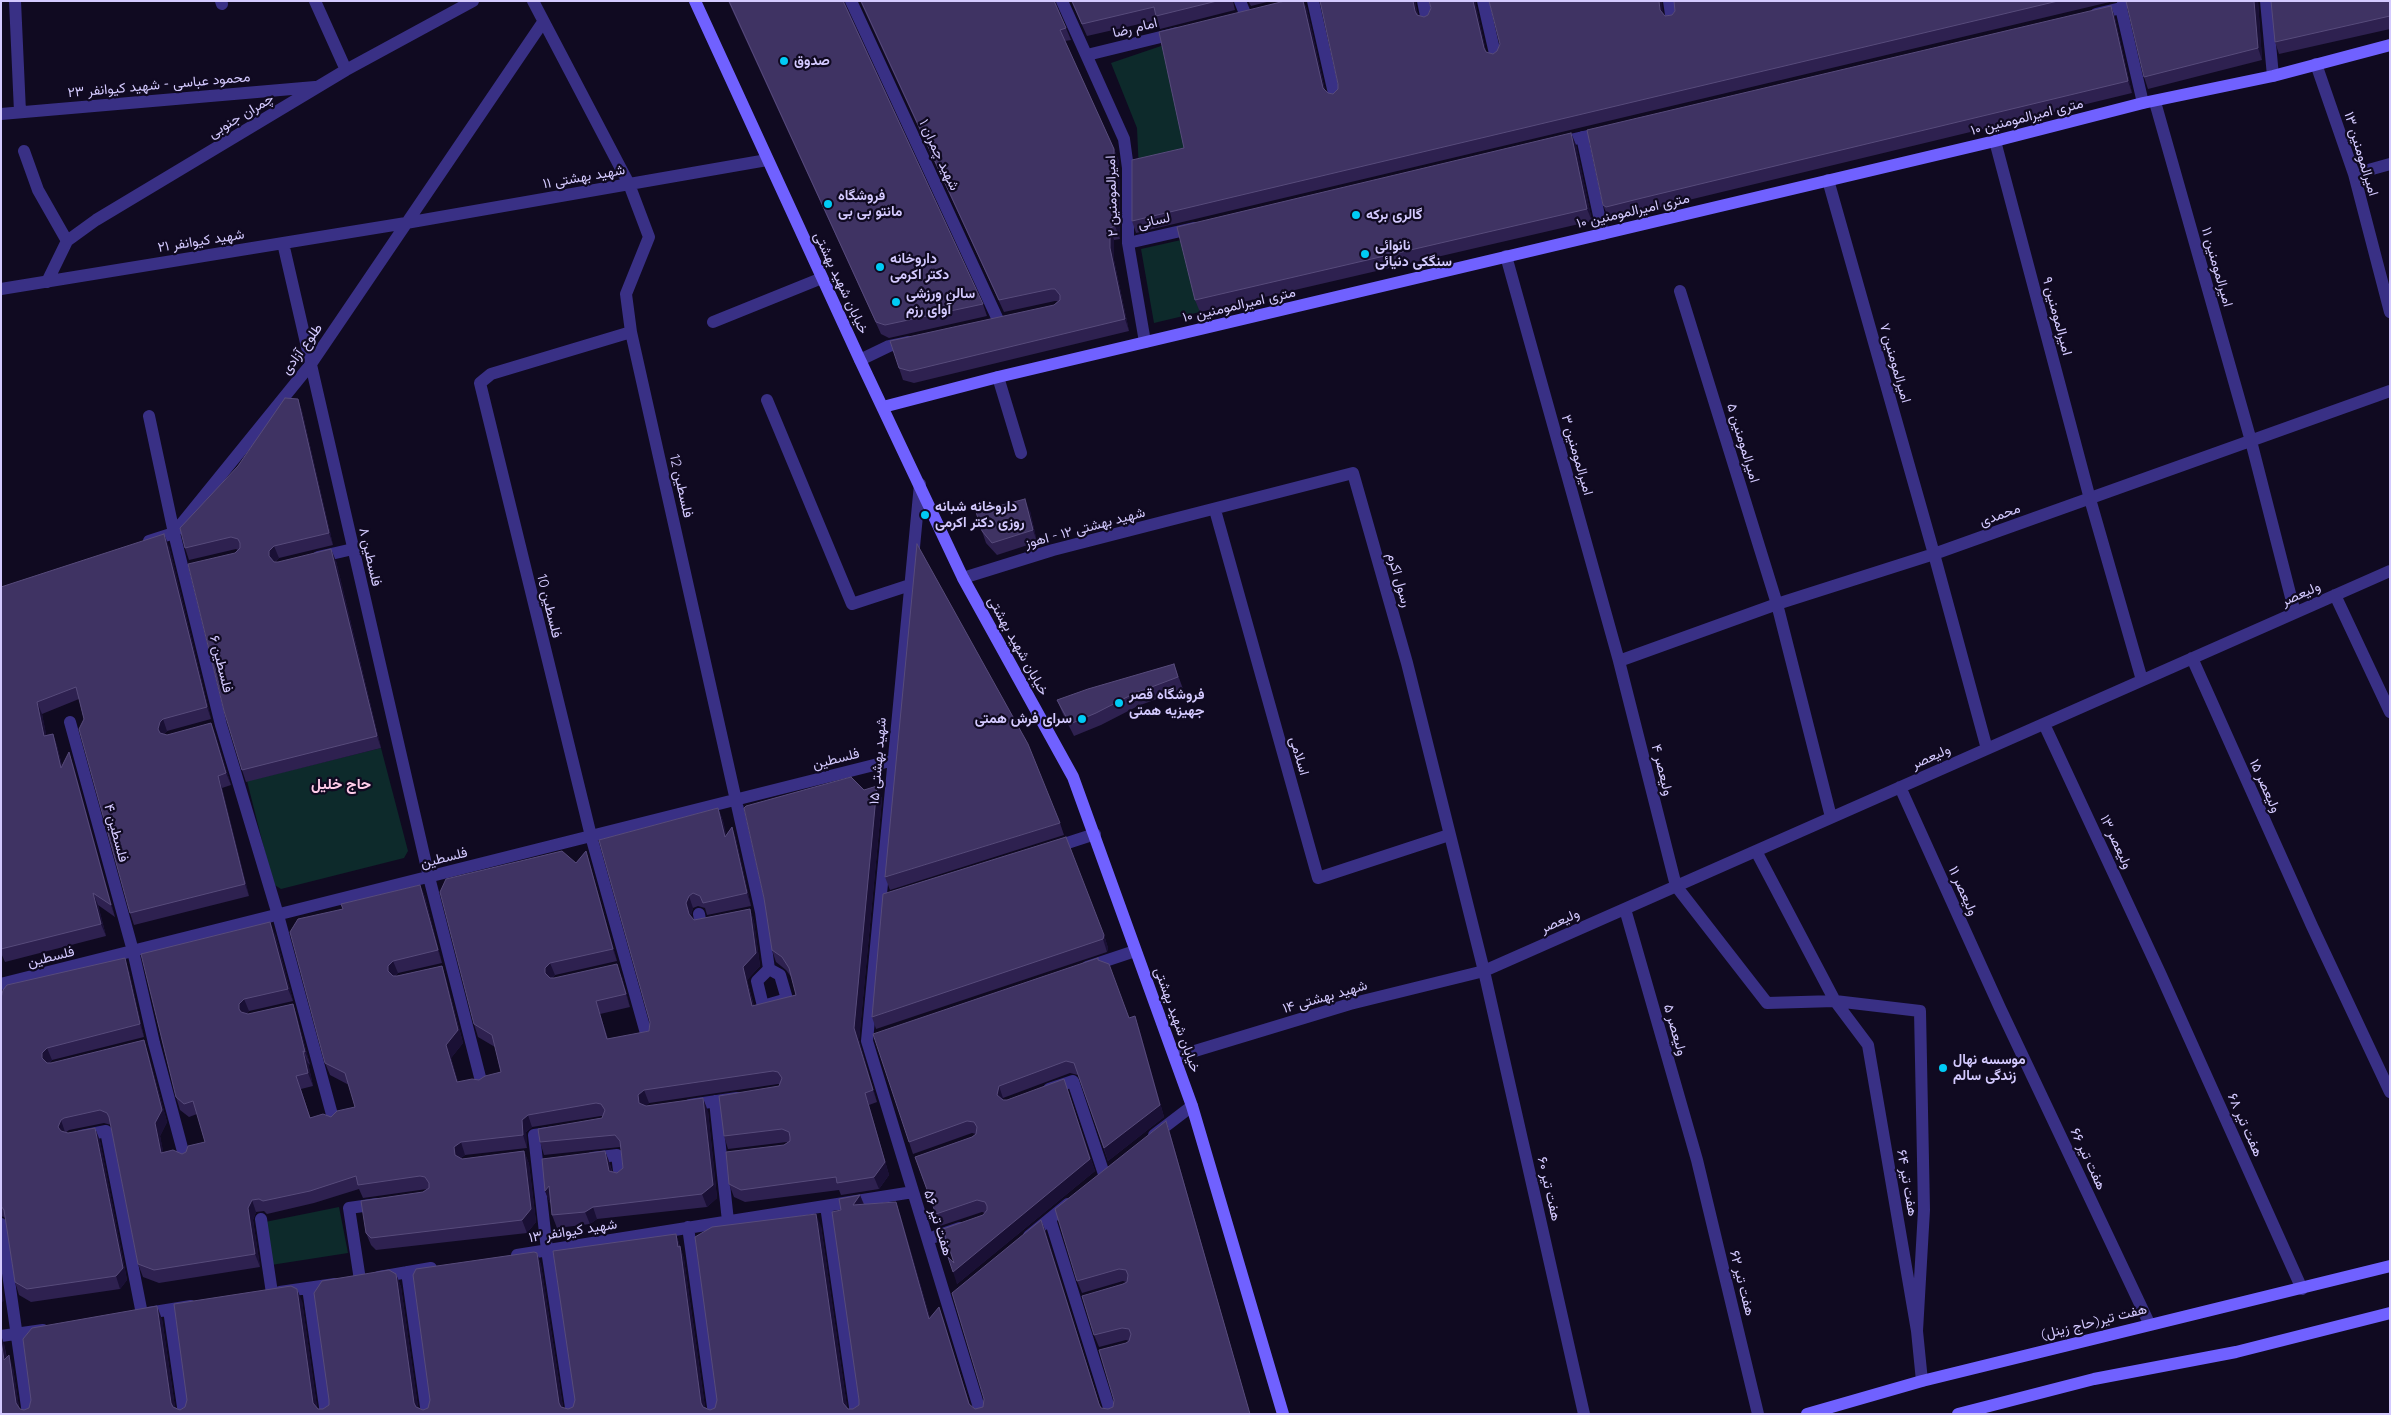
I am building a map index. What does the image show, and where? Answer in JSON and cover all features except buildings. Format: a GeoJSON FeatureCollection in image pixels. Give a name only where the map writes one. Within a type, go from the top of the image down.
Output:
{"type":"FeatureCollection","features":[{"type":"Feature","properties":{"kind":"street"},"geometry":{"type":"LineString","coordinates":[[16,1],[20,112]]}},
{"type":"Feature","properties":{"kind":"street"},"geometry":{"type":"LineString","coordinates":[[315,1],[346,70]]}},
{"type":"Feature","properties":{"kind":"street","name":"چمران جنوبی"},"geometry":{"type":"LineString","coordinates":[[47,282],[67,241],[96,220],[346,70],[473,1]]}},
{"type":"Feature","properties":{"kind":"street","name":"فلسطین 12"},"geometry":{"type":"LineString","coordinates":[[533,1],[629,184],[649,237],[626,294],[631,332],[737,799],[756,913],[769,970]]}},
{"type":"Feature","properties":{"kind":"street","name":"خیابان شهید بهشتی"},"geometry":{"type":"LineString","coordinates":[[695,1],[860,360],[963,578],[1073,777],[1176,1057],[1283,1414]]}},
{"type":"Feature","properties":{"kind":"street","name":"شهید چمران ۱"},"geometry":{"type":"LineString","coordinates":[[851,1],[999,322]]}},
{"type":"Feature","properties":{"kind":"street","name":"امیرالمومنین ۲"},"geometry":{"type":"LineString","coordinates":[[1062,1],[1124,140],[1128,168],[1128,243],[1145,342]]}},
{"type":"Feature","properties":{"kind":"street"},"geometry":{"type":"LineString","coordinates":[[1240,1],[1246,16]]}},
{"type":"Feature","properties":{"kind":"street"},"geometry":{"type":"LineString","coordinates":[[1313,1],[1335,98]]}},
{"type":"Feature","properties":{"kind":"street"},"geometry":{"type":"LineString","coordinates":[[1422,1],[1427,21]]}},
{"type":"Feature","properties":{"kind":"street"},"geometry":{"type":"LineString","coordinates":[[1483,1],[1496,58]]}},
{"type":"Feature","properties":{"kind":"street"},"geometry":{"type":"LineString","coordinates":[[1669,1],[1672,21]]}},
{"type":"Feature","properties":{"kind":"street"},"geometry":{"type":"LineString","coordinates":[[2266,1],[2273,76]]}},
{"type":"Feature","properties":{"kind":"street"},"geometry":{"type":"LineString","coordinates":[[2082,17],[2122,5]]}},
{"type":"Feature","properties":{"kind":"street","name":"امیرالمومنین ۱۱"},"geometry":{"type":"LineString","coordinates":[[2122,5],[2149,103],[2251,441],[2295,613]]}},
{"type":"Feature","properties":{"kind":"street","name":"طلوع آزادی"},"geometry":{"type":"LineString","coordinates":[[174,533],[311,364],[543,22]]}},
{"type":"Feature","properties":{"kind":"street","name":"امام رضا"},"geometry":{"type":"LineString","coordinates":[[1087,55],[1190,29]]}},
{"type":"Feature","properties":{"kind":"street","name":"۱۰ متری امیرالمومنین"},"geometry":{"type":"LineString","coordinates":[[883,407],[998,377],[1506,256],[2149,103],[2273,76],[2390,45]]}},
{"type":"Feature","properties":{"kind":"street","name":"امیرالمومنین ۱۳"},"geometry":{"type":"LineString","coordinates":[[2316,64],[2354,174],[2390,312]]}},
{"type":"Feature","properties":{"kind":"street","name":"محمود عباسی - شهید کیوانفر ۲۳"},"geometry":{"type":"LineString","coordinates":[[1,114],[320,87]]}},
{"type":"Feature","properties":{"kind":"street"},"geometry":{"type":"LineString","coordinates":[[1543,146],[1619,128]]}},
{"type":"Feature","properties":{"kind":"street"},"geometry":{"type":"LineString","coordinates":[[1582,137],[1603,234]]}},
{"type":"Feature","properties":{"kind":"street","name":"امیرالمومنین ۹"},"geometry":{"type":"LineString","coordinates":[[1994,141],[2090,499],[2142,680]]}},
{"type":"Feature","properties":{"kind":"street"},"geometry":{"type":"LineString","coordinates":[[24,151],[38,190],[67,241]]}},
{"type":"Feature","properties":{"kind":"street","name":"شهید بهشتی ۱۱"},"geometry":{"type":"LineString","coordinates":[[406,223],[768,160]]}},
{"type":"Feature","properties":{"kind":"street"},"geometry":{"type":"LineString","coordinates":[[2354,174],[2390,164]]}},
{"type":"Feature","properties":{"kind":"street","name":"امیرالمومنین ۷"},"geometry":{"type":"LineString","coordinates":[[1828,180],[1987,749]]}},
{"type":"Feature","properties":{"kind":"street","name":"شهید کیوانفر ۲۱"},"geometry":{"type":"LineString","coordinates":[[1,289],[406,223]]}},
{"type":"Feature","properties":{"kind":"street","name":"لسانی"},"geometry":{"type":"LineString","coordinates":[[1128,243],[1205,225]]}},
{"type":"Feature","properties":{"kind":"street","name":"فلسطین ۸"},"geometry":{"type":"LineString","coordinates":[[283,243],[448,970],[482,1085]]}},
{"type":"Feature","properties":{"kind":"street","name":"امیرالمومنین ۳"},"geometry":{"type":"LineString","coordinates":[[1506,256],[1618,661]]}},
{"type":"Feature","properties":{"kind":"street"},"geometry":{"type":"LineString","coordinates":[[713,322],[822,278]]}},
{"type":"Feature","properties":{"kind":"street","name":"امیرالمومنین ۵"},"geometry":{"type":"LineString","coordinates":[[1680,291],[1777,604],[1832,817]]}},
{"type":"Feature","properties":{"kind":"street","name":"فلسطین 10"},"geometry":{"type":"LineString","coordinates":[[631,332],[491,374],[480,383],[623,968],[647,1037]]}},
{"type":"Feature","properties":{"kind":"street"},"geometry":{"type":"LineString","coordinates":[[860,360],[889,346],[916,340]]}},
{"type":"Feature","properties":{"kind":"street"},"geometry":{"type":"LineString","coordinates":[[998,377],[1020,453]]}},
{"type":"Feature","properties":{"kind":"street","name":"محمدی"},"geometry":{"type":"LineString","coordinates":[[1618,661],[1777,604],[1934,554],[2390,391]]}},
{"type":"Feature","properties":{"kind":"street"},"geometry":{"type":"LineString","coordinates":[[767,400],[852,604],[910,585]]}},
{"type":"Feature","properties":{"kind":"street","name":"فلسطین ۶"},"geometry":{"type":"LineString","coordinates":[[149,416],[174,533],[187,569],[216,726],[278,915],[334,1122]]}},
{"type":"Feature","properties":{"kind":"street","name":"رسول اکرم"},"geometry":{"type":"LineString","coordinates":[[1215,510],[1353,474],[1407,662],[1449,835]]}},
{"type":"Feature","properties":{"kind":"street","name":"شهید بهشتی ۱۵"},"geometry":{"type":"LineString","coordinates":[[871,1040],[885,900],[894,760],[920,484]]}},
{"type":"Feature","properties":{"kind":"street","name":"شهید بهشتی ۱۲ - اهوز"},"geometry":{"type":"LineString","coordinates":[[963,578],[1053,550],[1215,510]]}},
{"type":"Feature","properties":{"kind":"street","name":"اسلامی"},"geometry":{"type":"LineString","coordinates":[[1215,510],[1318,878],[1449,835]]}},
{"type":"Feature","properties":{"kind":"street"},"geometry":{"type":"LineString","coordinates":[[138,545],[174,533]]}},
{"type":"Feature","properties":{"kind":"street"},"geometry":{"type":"LineString","coordinates":[[308,559],[353,549]]}},
{"type":"Feature","properties":{"kind":"street","name":"ولیعصر"},"geometry":{"type":"LineString","coordinates":[[1484,971],[2390,571]]}},
{"type":"Feature","properties":{"kind":"street"},"geometry":{"type":"LineString","coordinates":[[2335,595],[2390,712]]}},
{"type":"Feature","properties":{"kind":"street","name":"ولیعصر ۱۵"},"geometry":{"type":"LineString","coordinates":[[2192,658],[2312,926],[2390,1092]]}},
{"type":"Feature","properties":{"kind":"street","name":"ولیعصر ۴"},"geometry":{"type":"LineString","coordinates":[[1618,661],[1676,886]]}},
{"type":"Feature","properties":{"kind":"street","name":"فلسطین ۴"},"geometry":{"type":"LineString","coordinates":[[70,722],[133,952],[150,1044],[185,1159]]}},
{"type":"Feature","properties":{"kind":"street","name":"ولیعصر ۱۳"},"geometry":{"type":"LineString","coordinates":[[2044,724],[2160,973]]}},
{"type":"Feature","properties":{"kind":"street","name":"فلسطین"},"geometry":{"type":"LineString","coordinates":[[1,984],[894,760]]}},
{"type":"Feature","properties":{"kind":"street","name":"ولیعصر ۱۱"},"geometry":{"type":"LineString","coordinates":[[1900,787],[2000,1008]]}},
{"type":"Feature","properties":{"kind":"street"},"geometry":{"type":"LineString","coordinates":[[1039,852],[1095,834]]}},
{"type":"Feature","properties":{"kind":"street","name":"هفت تیر ۶۰"},"geometry":{"type":"LineString","coordinates":[[1449,835],[1484,971],[1584,1414]]}},
{"type":"Feature","properties":{"kind":"street","name":"هفت تیر ۶۴"},"geometry":{"type":"LineString","coordinates":[[1756,851],[1835,1001],[1868,1045],[1917,1331],[1922,1380]]}},
{"type":"Feature","properties":{"kind":"street"},"geometry":{"type":"LineString","coordinates":[[1676,886],[1767,1003],[1835,1001],[1920,1011],[1924,1210],[1917,1331]]}},
{"type":"Feature","properties":{"kind":"street","name":"ولیعصر ۵"},"geometry":{"type":"LineString","coordinates":[[1625,909],[1697,1160]]}},
{"type":"Feature","properties":{"kind":"street"},"geometry":{"type":"LineString","coordinates":[[699,914],[701,925],[727,919]]}},
{"type":"Feature","properties":{"kind":"street"},"geometry":{"type":"LineString","coordinates":[[1071,973],[1136,951]]}},
{"type":"Feature","properties":{"kind":"street","name":"شهید بهشتی ۱۴"},"geometry":{"type":"LineString","coordinates":[[1176,1057],[1350,1004],[1484,971]]}},
{"type":"Feature","properties":{"kind":"street","name":"هفت تیر ۶۸"},"geometry":{"type":"LineString","coordinates":[[2160,973],[2302,1289]]}},
{"type":"Feature","properties":{"kind":"street"},"geometry":{"type":"LineString","coordinates":[[286,1011],[304,1007]]}},
{"type":"Feature","properties":{"kind":"street","name":"هفت تیر ۶۶"},"geometry":{"type":"LineString","coordinates":[[2000,1008],[2149,1324]]}},
{"type":"Feature","properties":{"kind":"street","name":"هفت تیر ۵۶"},"geometry":{"type":"LineString","coordinates":[[871,1040],[909,1164],[913,1192],[951,1300],[981,1414]]}},
{"type":"Feature","properties":{"kind":"street"},"geometry":{"type":"LineString","coordinates":[[1036,1094],[1073,1081],[1104,1174]]}},
{"type":"Feature","properties":{"kind":"street"},"geometry":{"type":"LineString","coordinates":[[678,1106],[752,1096]]}},
{"type":"Feature","properties":{"kind":"street"},"geometry":{"type":"LineString","coordinates":[[715,1101],[725,1158],[728,1221]]}},
{"type":"Feature","properties":{"kind":"street"},"geometry":{"type":"LineString","coordinates":[[1140,1146],[1192,1106]]}},
{"type":"Feature","properties":{"kind":"street"},"geometry":{"type":"LineString","coordinates":[[563,1130],[534,1136],[547,1250],[572,1414]]}},
{"type":"Feature","properties":{"kind":"street"},"geometry":{"type":"LineString","coordinates":[[71,1138],[106,1131],[137,1315],[207,1304]]}},
{"type":"Feature","properties":{"kind":"street"},"geometry":{"type":"LineString","coordinates":[[577,1160],[616,1156],[620,1178]]}},
{"type":"Feature","properties":{"kind":"street","name":"هفت تیر ۶۲"},"geometry":{"type":"LineString","coordinates":[[1697,1160],[1758,1414]]}},
{"type":"Feature","properties":{"kind":"street","name":"شهید کیوانفر ۱۳"},"geometry":{"type":"LineString","coordinates":[[500,1257],[913,1192]]}},
{"type":"Feature","properties":{"kind":"street"},"geometry":{"type":"LineString","coordinates":[[1021,1243],[1081,1193]]}},
{"type":"Feature","properties":{"kind":"street"},"geometry":{"type":"LineString","coordinates":[[360,1280],[349,1208],[388,1203]]}},
{"type":"Feature","properties":{"kind":"street"},"geometry":{"type":"LineString","coordinates":[[826,1206],[856,1414]]}},
{"type":"Feature","properties":{"kind":"street"},"geometry":{"type":"LineString","coordinates":[[261,1219],[268,1294],[444,1266]]}},
{"type":"Feature","properties":{"kind":"street"},"geometry":{"type":"LineString","coordinates":[[1050,1219],[1082,1301],[1099,1356],[1111,1414]]}},
{"type":"Feature","properties":{"kind":"street"},"geometry":{"type":"LineString","coordinates":[[1,1224],[28,1414]]}},
{"type":"Feature","properties":{"kind":"street"},"geometry":{"type":"LineString","coordinates":[[928,1239],[974,1224]]}},
{"type":"Feature","properties":{"kind":"street"},"geometry":{"type":"LineString","coordinates":[[688,1227],[714,1414]]}},
{"type":"Feature","properties":{"kind":"street","name":"هفت تیر(حاج زینل)"},"geometry":{"type":"LineString","coordinates":[[1807,1414],[1922,1380],[2149,1324],[2302,1289],[2390,1266]]}},
{"type":"Feature","properties":{"kind":"street"},"geometry":{"type":"LineString","coordinates":[[407,1272],[427,1414]]}},
{"type":"Feature","properties":{"kind":"street"},"geometry":{"type":"LineString","coordinates":[[308,1288],[326,1414]]}},
{"type":"Feature","properties":{"kind":"street"},"geometry":{"type":"LineString","coordinates":[[170,1310],[184,1414]]}},
{"type":"Feature","properties":{"kind":"street"},"geometry":{"type":"LineString","coordinates":[[1958,1414],[2094,1379],[2236,1352],[2390,1313]]}},
{"type":"Feature","properties":{"kind":"street"},"geometry":{"type":"LineString","coordinates":[[1,1336],[55,1328]]}},
{"type":"Feature","properties":{"kind":"green space"},"geometry":{"type":"Polygon","coordinates":[[[1164,45],[1188,160],[1139,172],[1137,128],[1111,63],[1164,45]]]}},
{"type":"Feature","properties":{"kind":"green space"},"geometry":{"type":"Polygon","coordinates":[[[1181,240],[1200,312],[1154,323],[1141,249],[1181,240]]]}},
{"type":"Feature","properties":{"kind":"green space"},"geometry":{"type":"Polygon","coordinates":[[[381,748],[408,851],[404,858],[281,889],[273,884],[247,781],[381,748]]]}},
{"type":"Feature","properties":{"kind":"green space"},"geometry":{"type":"Polygon","coordinates":[[[339,1207],[348,1253],[271,1265],[265,1222],[339,1207]]]}},
{"type":"Feature","properties":{"kind":"place","name":"صدوق"},"geometry":{"type":"Point","coordinates":[784,61]}},
{"type":"Feature","properties":{"kind":"place","name":"فروشگاه مانتو بی بی"},"geometry":{"type":"Point","coordinates":[828,204]}},
{"type":"Feature","properties":{"kind":"place","name":"گالری برکه"},"geometry":{"type":"Point","coordinates":[1356,215]}},
{"type":"Feature","properties":{"kind":"place","name":"نانوائی سنگکی دنیائی"},"geometry":{"type":"Point","coordinates":[1365,254]}},
{"type":"Feature","properties":{"kind":"place","name":"داروخانه دکتر اکرمی"},"geometry":{"type":"Point","coordinates":[880,267]}},
{"type":"Feature","properties":{"kind":"place","name":"سالن ورزشی آوای رزم"},"geometry":{"type":"Point","coordinates":[896,302]}},
{"type":"Feature","properties":{"kind":"place","name":"داروخانه شبانه روزی دکتر اکرمی"},"geometry":{"type":"Point","coordinates":[925,515]}},
{"type":"Feature","properties":{"kind":"place","name":"فروشگاه قصر جهیزیه همتی"},"geometry":{"type":"Point","coordinates":[1119,703]}},
{"type":"Feature","properties":{"kind":"place","name":"سرای فرش همتی"},"geometry":{"type":"Point","coordinates":[1082,719]}},
{"type":"Feature","properties":{"kind":"place","name":"موسسه نهال زندگی سالم"},"geometry":{"type":"Point","coordinates":[1943,1068]}},
{"type":"Feature","properties":{"kind":"district","name":"حاج خلیل"},"geometry":{"type":"Point","coordinates":[341,784]}}]}
